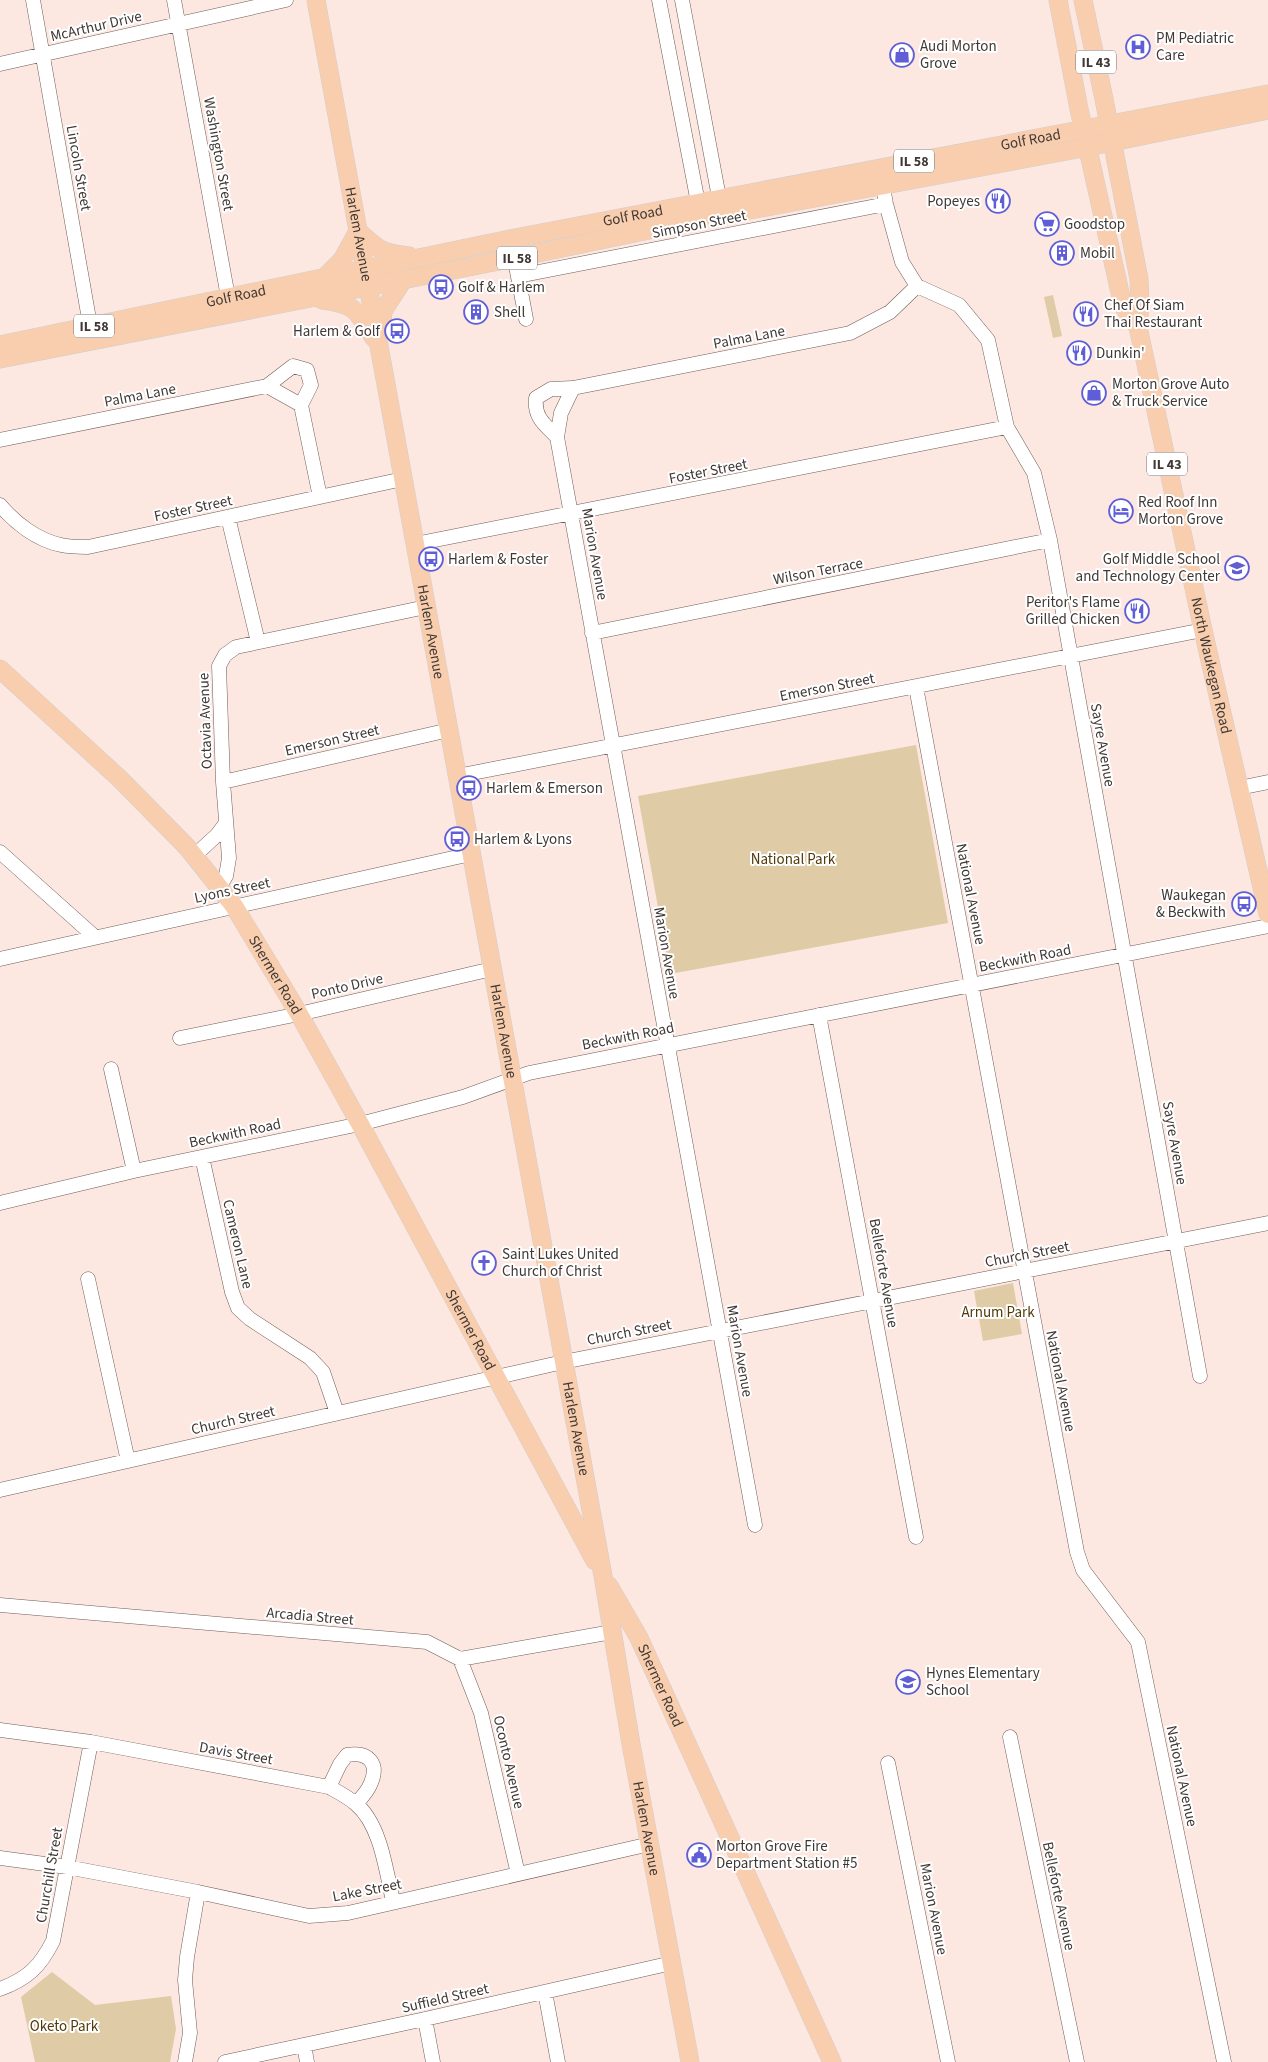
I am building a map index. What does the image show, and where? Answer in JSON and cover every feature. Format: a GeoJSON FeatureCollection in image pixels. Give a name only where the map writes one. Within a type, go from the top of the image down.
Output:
{"type":"FeatureCollection","features":[{"type":"Feature","properties":{"kind":"main road","name":"Harlem Avenue"},"geometry":{"type":"LineString","coordinates":[[316,0],[690,2062]]}},
{"type":"Feature","properties":{"kind":"main road","name":"IL 43"},"geometry":{"type":"LineString","coordinates":[[1058,0],[1088,147]]}},
{"type":"Feature","properties":{"kind":"main road","name":"IL 43"},"geometry":{"type":"LineString","coordinates":[[1083,0],[1111,133]]}},
{"type":"Feature","properties":{"kind":"main road","name":"Golf Road"},"geometry":{"type":"LineString","coordinates":[[881,176],[1088,147],[1111,133],[1268,94]]}},
{"type":"Feature","properties":{"kind":"main road","name":"Golf Road"},"geometry":{"type":"LineString","coordinates":[[230,306],[309,298],[423,258],[510,239],[721,207],[881,176],[1084,129],[1111,133],[1268,110]]}},
{"type":"Feature","properties":{"kind":"main road","name":"North Waukegan Road"},"geometry":{"type":"LineString","coordinates":[[1111,133],[1139,279],[1140,304],[1138,327],[1203,630],[1268,914]]}},
{"type":"Feature","properties":{"kind":"main road","name":"North Waukegan Road"},"geometry":{"type":"LineString","coordinates":[[1088,147],[1124,306],[1138,327]]}},
{"type":"Feature","properties":{"kind":"main road","name":"Golf Road"},"geometry":{"type":"LineString","coordinates":[[0,359],[92,334],[230,306],[323,279],[367,278],[403,280],[514,258],[700,211]]}},
{"type":"Feature","properties":{"kind":"main road"},"geometry":{"type":"LineString","coordinates":[[323,279],[342,260],[358,231],[374,246],[387,254],[423,258]]}},
{"type":"Feature","properties":{"kind":"main road"},"geometry":{"type":"LineString","coordinates":[[380,348],[383,311],[403,280]]}},
{"type":"Feature","properties":{"kind":"main road"},"geometry":{"type":"LineString","coordinates":[[309,298],[342,302],[357,312],[380,348]]}},
{"type":"Feature","properties":{"kind":"main road","name":"Golf Road"},"geometry":{"type":"LineString","coordinates":[[0,345],[92,334]]}},
{"type":"Feature","properties":{"kind":"main road","name":"Shermer Road"},"geometry":{"type":"LineString","coordinates":[[0,669],[120,779],[194,856],[220,886],[234,906],[299,1014],[603,1576],[639,1638],[832,2062]]}},
{"type":"Feature","properties":{"kind":"street","name":"Lincoln Street"},"geometry":{"type":"LineString","coordinates":[[33,0],[92,334]]}},
{"type":"Feature","properties":{"kind":"street","name":"Washington Street"},"geometry":{"type":"LineString","coordinates":[[174,0],[230,306]]}},
{"type":"Feature","properties":{"kind":"street","name":"McArthur Drive"},"geometry":{"type":"LineString","coordinates":[[0,64],[286,0]]}},
{"type":"Feature","properties":{"kind":"street"},"geometry":{"type":"LineString","coordinates":[[659,0],[700,211]]}},
{"type":"Feature","properties":{"kind":"street"},"geometry":{"type":"LineString","coordinates":[[682,0],[721,207]]}},
{"type":"Feature","properties":{"kind":"street"},"geometry":{"type":"LineString","coordinates":[[881,176],[886,204],[902,262],[918,286]]}},
{"type":"Feature","properties":{"kind":"street","name":"Simpson Street"},"geometry":{"type":"LineString","coordinates":[[518,276],[886,204]]}},
{"type":"Feature","properties":{"kind":"street"},"geometry":{"type":"LineString","coordinates":[[514,258],[526,319]]}},
{"type":"Feature","properties":{"kind":"street","name":"Palma Lane"},"geometry":{"type":"LineString","coordinates":[[557,437],[543,423],[534,410],[536,398],[551,389],[573,388],[850,333],[890,312],[918,286]]}},
{"type":"Feature","properties":{"kind":"street","name":"Sayre Avenue"},"geometry":{"type":"LineString","coordinates":[[918,286],[959,305],[988,340],[1007,427],[1034,473],[1050,540],[1200,1376]]}},
{"type":"Feature","properties":{"kind":"street"},"geometry":{"type":"LineString","coordinates":[[301,405],[267,386],[293,366],[307,370],[311,385],[301,405],[320,497]]}},
{"type":"Feature","properties":{"kind":"street","name":"Palma Lane"},"geometry":{"type":"LineString","coordinates":[[0,440],[267,386]]}},
{"type":"Feature","properties":{"kind":"street","name":"Marion Avenue"},"geometry":{"type":"LineString","coordinates":[[573,388],[561,412],[557,437],[756,1525]]}},
{"type":"Feature","properties":{"kind":"street","name":"Foster Street"},"geometry":{"type":"LineString","coordinates":[[415,544],[571,515],[1007,427]]}},
{"type":"Feature","properties":{"kind":"street","name":"Foster Street"},"geometry":{"type":"LineString","coordinates":[[0,505],[10,517],[30,532],[60,545],[88,548],[403,479]]}},
{"type":"Feature","properties":{"kind":"street"},"geometry":{"type":"LineString","coordinates":[[228,517],[258,642],[426,607]]}},
{"type":"Feature","properties":{"kind":"street","name":"Wilson Terrace"},"geometry":{"type":"LineString","coordinates":[[592,633],[1050,540]]}},
{"type":"Feature","properties":{"kind":"street","name":"Emerson Street"},"geometry":{"type":"LineString","coordinates":[[457,776],[1203,630]]}},
{"type":"Feature","properties":{"kind":"street","name":"Octavia Avenue"},"geometry":{"type":"LineString","coordinates":[[220,886],[226,876],[229,858],[223,782],[219,666],[225,655],[236,647],[258,642]]}},
{"type":"Feature","properties":{"kind":"street","name":"National Avenue"},"geometry":{"type":"LineString","coordinates":[[916,687],[1080,1562],[1138,1642],[1224,2062]]}},
{"type":"Feature","properties":{"kind":"street","name":"Emerson Street"},"geometry":{"type":"LineString","coordinates":[[223,782],[449,730]]}},
{"type":"Feature","properties":{"kind":"street"},"geometry":{"type":"LineString","coordinates":[[1239,788],[1268,782]]}},
{"type":"Feature","properties":{"kind":"street"},"geometry":{"type":"LineString","coordinates":[[194,856],[218,835],[226,823]]}},
{"type":"Feature","properties":{"kind":"street"},"geometry":{"type":"LineString","coordinates":[[0,852],[95,936]]}},
{"type":"Feature","properties":{"kind":"street","name":"Lyons Street"},"geometry":{"type":"LineString","coordinates":[[0,959],[95,936],[471,854]]}},
{"type":"Feature","properties":{"kind":"street","name":"Beckwith Road"},"geometry":{"type":"LineString","coordinates":[[0,1203],[134,1171],[360,1124],[463,1098],[528,1073],[1268,926]]}},
{"type":"Feature","properties":{"kind":"street","name":"Ponto Drive"},"geometry":{"type":"LineString","coordinates":[[180,1038],[299,1014],[492,969]]}},
{"type":"Feature","properties":{"kind":"street","name":"Belleforte Avenue"},"geometry":{"type":"LineString","coordinates":[[819,1015],[916,1537]]}},
{"type":"Feature","properties":{"kind":"street"},"geometry":{"type":"LineString","coordinates":[[111,1069],[134,1171]]}},
{"type":"Feature","properties":{"kind":"street","name":"Cameron Lane"},"geometry":{"type":"LineString","coordinates":[[202,1157],[232,1292],[238,1308],[250,1319],[310,1358],[323,1372],[337,1413]]}},
{"type":"Feature","properties":{"kind":"street","name":"Church Street"},"geometry":{"type":"LineString","coordinates":[[0,1490],[563,1362],[1268,1223]]}},
{"type":"Feature","properties":{"kind":"street"},"geometry":{"type":"LineString","coordinates":[[88,1279],[128,1461]]}},
{"type":"Feature","properties":{"kind":"street","name":"Arcadia Street"},"geometry":{"type":"LineString","coordinates":[[0,1605],[427,1642],[460,1659]]}},
{"type":"Feature","properties":{"kind":"street"},"geometry":{"type":"LineString","coordinates":[[460,1659],[612,1632]]}},
{"type":"Feature","properties":{"kind":"street","name":"Oconto Avenue"},"geometry":{"type":"LineString","coordinates":[[460,1659],[481,1713],[518,1874]]}},
{"type":"Feature","properties":{"kind":"street","name":"Davis Street"},"geometry":{"type":"LineString","coordinates":[[0,1730],[91,1742],[329,1787],[356,1804],[373,1828],[381,1845],[393,1902]]}},
{"type":"Feature","properties":{"kind":"street","name":"Belleforte Avenue"},"geometry":{"type":"LineString","coordinates":[[1010,1737],[1076,2062]]}},
{"type":"Feature","properties":{"kind":"street","name":"Churchill Street"},"geometry":{"type":"LineString","coordinates":[[0,1989],[18,1982],[34,1970],[47,1953],[57,1928],[91,1742]]}},
{"type":"Feature","properties":{"kind":"street"},"geometry":{"type":"LineString","coordinates":[[329,1787],[340,1764],[347,1755],[358,1753],[367,1755],[372,1764],[374,1776],[370,1786],[356,1804]]}},
{"type":"Feature","properties":{"kind":"street","name":"Marion Avenue"},"geometry":{"type":"LineString","coordinates":[[888,1763],[948,2062]]}},
{"type":"Feature","properties":{"kind":"street","name":"Lake Street"},"geometry":{"type":"LineString","coordinates":[[0,1858],[67,1867],[310,1916],[348,1913],[650,1844]]}},
{"type":"Feature","properties":{"kind":"street"},"geometry":{"type":"LineString","coordinates":[[185,2062],[190,2033],[185,1980],[187,1956],[198,1892]]}},
{"type":"Feature","properties":{"kind":"street","name":"Suffield Street"},"geometry":{"type":"LineString","coordinates":[[225,2062],[672,1963]]}},
{"type":"Feature","properties":{"kind":"street"},"geometry":{"type":"LineString","coordinates":[[546,1992],[558,2062]]}},
{"type":"Feature","properties":{"kind":"street"},"geometry":{"type":"LineString","coordinates":[[425,2019],[433,2062]]}},
{"type":"Feature","properties":{"kind":"street"},"geometry":{"type":"LineString","coordinates":[[304,2045],[307,2062]]}},
{"type":"Feature","properties":{"kind":"green space"},"geometry":{"type":"Polygon","coordinates":[[[1053,295],[1062,336],[1053,338],[1044,297],[1053,295]]]}},
{"type":"Feature","properties":{"kind":"green space","name":"National Park"},"geometry":{"type":"Polygon","coordinates":[[[916,745],[948,923],[670,974],[638,796],[916,745]]]}},
{"type":"Feature","properties":{"kind":"green space","name":"Arnum Park"},"geometry":{"type":"Polygon","coordinates":[[[1013,1283],[1022,1334],[983,1341],[974,1291],[1013,1283]]]}},
{"type":"Feature","properties":{"kind":"green space","name":"Oketo Park"},"geometry":{"type":"Polygon","coordinates":[[[52,1972],[95,2005],[171,1996],[176,2029],[170,2062],[35,2062],[21,1997],[52,1972]]]}},
{"type":"Feature","properties":{"kind":"place","name":"PM Pediatric Care"},"geometry":{"type":"Point","coordinates":[1138,47]}},
{"type":"Feature","properties":{"kind":"place","name":"Audi Morton Grove"},"geometry":{"type":"Point","coordinates":[902,55]}},
{"type":"Feature","properties":{"kind":"place","name":"Popeyes"},"geometry":{"type":"Point","coordinates":[998,201]}},
{"type":"Feature","properties":{"kind":"place","name":"Goodstop"},"geometry":{"type":"Point","coordinates":[1047,224]}},
{"type":"Feature","properties":{"kind":"place","name":"Mobil"},"geometry":{"type":"Point","coordinates":[1062,253]}},
{"type":"Feature","properties":{"kind":"place","name":"Golf & Harlem"},"geometry":{"type":"Point","coordinates":[441,287]}},
{"type":"Feature","properties":{"kind":"place","name":"Shell"},"geometry":{"type":"Point","coordinates":[476,312]}},
{"type":"Feature","properties":{"kind":"place","name":"Chef Of Siam Thai Restaurant"},"geometry":{"type":"Point","coordinates":[1086,314]}},
{"type":"Feature","properties":{"kind":"place","name":"Harlem & Golf"},"geometry":{"type":"Point","coordinates":[397,331]}},
{"type":"Feature","properties":{"kind":"place","name":"Dunkin'"},"geometry":{"type":"Point","coordinates":[1079,353]}},
{"type":"Feature","properties":{"kind":"place","name":"Morton Grove Auto & Truck Service"},"geometry":{"type":"Point","coordinates":[1094,393]}},
{"type":"Feature","properties":{"kind":"place","name":"Red Roof Inn Morton Grove"},"geometry":{"type":"Point","coordinates":[1121,511]}},
{"type":"Feature","properties":{"kind":"place","name":"Harlem & Foster"},"geometry":{"type":"Point","coordinates":[431,559]}},
{"type":"Feature","properties":{"kind":"place","name":"Golf Middle School and Technology Center"},"geometry":{"type":"Point","coordinates":[1237,568]}},
{"type":"Feature","properties":{"kind":"place","name":"Peritor's Flame Grilled Chicken"},"geometry":{"type":"Point","coordinates":[1137,611]}},
{"type":"Feature","properties":{"kind":"place","name":"Harlem & Emerson"},"geometry":{"type":"Point","coordinates":[469,788]}},
{"type":"Feature","properties":{"kind":"place","name":"Harlem & Lyons"},"geometry":{"type":"Point","coordinates":[457,839]}},
{"type":"Feature","properties":{"kind":"place","name":"Waukegan & Beckwith"},"geometry":{"type":"Point","coordinates":[1244,904]}},
{"type":"Feature","properties":{"kind":"place","name":"Saint Lukes United Church of Christ"},"geometry":{"type":"Point","coordinates":[484,1263]}},
{"type":"Feature","properties":{"kind":"place","name":"Hynes Elementary School"},"geometry":{"type":"Point","coordinates":[908,1682]}},
{"type":"Feature","properties":{"kind":"place","name":"Morton Grove Fire Department Station #5"},"geometry":{"type":"Point","coordinates":[699,1855]}}]}
